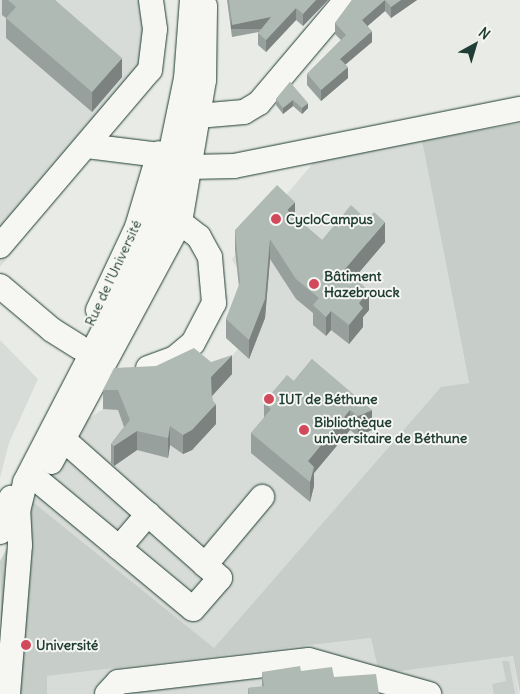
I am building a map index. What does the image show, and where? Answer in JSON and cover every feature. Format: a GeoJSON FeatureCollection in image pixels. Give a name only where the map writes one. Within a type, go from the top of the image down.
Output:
{"type":"FeatureCollection","features":[{"type":"Feature","properties":{"kind":"street"},"geometry":{"type":"LineString","coordinates":[[0,246],[150,70],[155,29],[150,0]]}},
{"type":"Feature","properties":{"kind":"street","name":"Rue de l'Université"},"geometry":{"type":"LineString","coordinates":[[173,161],[181,116],[180,0]]}},
{"type":"Feature","properties":{"kind":"street"},"geometry":{"type":"LineString","coordinates":[[192,0],[181,116],[244,112],[260,103],[346,0]]}},
{"type":"Feature","properties":{"kind":"street","name":"Rue de l'Université"},"geometry":{"type":"LineString","coordinates":[[9,528],[24,452],[80,347],[137,227],[173,161],[181,116],[206,39],[204,0]]}},
{"type":"Feature","properties":{"kind":"street"},"geometry":{"type":"LineString","coordinates":[[87,146],[173,161],[234,166],[520,109]]}},
{"type":"Feature","properties":{"kind":"street"},"geometry":{"type":"LineString","coordinates":[[0,547],[9,528],[25,482],[49,429],[129,285],[164,204],[173,161]]}},
{"type":"Feature","properties":{"kind":"street"},"geometry":{"type":"LineString","coordinates":[[9,528],[41,483],[180,222],[173,161]]}},
{"type":"Feature","properties":{"kind":"street"},"geometry":{"type":"LineString","coordinates":[[106,364],[115,370],[153,368],[193,343],[206,324],[215,287],[210,257],[199,237],[180,222]]}},
{"type":"Feature","properties":{"kind":"street"},"geometry":{"type":"LineString","coordinates":[[0,286],[52,330],[80,347]]}},
{"type":"Feature","properties":{"kind":"street"},"geometry":{"type":"LineString","coordinates":[[41,483],[193,609],[220,578],[63,439]]}},
{"type":"Feature","properties":{"kind":"street"},"geometry":{"type":"LineString","coordinates":[[205,565],[262,498]]}},
{"type":"Feature","properties":{"kind":"street"},"geometry":{"type":"LineString","coordinates":[[120,548],[148,514]]}},
{"type":"Feature","properties":{"kind":"street"},"geometry":{"type":"LineString","coordinates":[[8,694],[20,545],[9,528]]}},
{"type":"Feature","properties":{"kind":"street"},"geometry":{"type":"LineString","coordinates":[[107,694],[118,682],[309,660],[429,694]]}},
{"type":"Feature","properties":{"kind":"shaded area"},"geometry":{"type":"Polygon","coordinates":[[[0,0],[157,0],[161,33],[60,192],[0,267],[0,0]]]}},
{"type":"Feature","properties":{"kind":"shaded area"},"geometry":{"type":"Polygon","coordinates":[[[520,123],[520,694],[513,656],[379,674],[371,638],[47,676],[47,694],[2,694],[0,561],[33,502],[214,648],[441,387],[469,383],[422,141],[520,123]]]}},
{"type":"Feature","properties":{"kind":"shaded area","name":"IUT de Béthune"},"geometry":{"type":"Polygon","coordinates":[[[422,141],[469,384],[214,649],[33,502],[78,426],[103,409],[114,387],[222,368],[238,349],[226,338],[239,311],[239,271],[232,259],[314,162],[422,141]]]}},
{"type":"Feature","properties":{"kind":"shaded area"},"geometry":{"type":"Polygon","coordinates":[[[0,340],[38,379],[9,443],[0,478],[0,340]]]}},
{"type":"Feature","properties":{"kind":"shaded area"},"geometry":{"type":"Polygon","coordinates":[[[371,638],[379,674],[513,656],[519,694],[47,694],[46,676],[371,638]]]}},
{"type":"Feature","properties":{"kind":"shaded area"},"geometry":{"type":"Polygon","coordinates":[[[502,661],[509,661],[515,694],[494,694],[492,684],[506,681],[502,661]]]}},
{"type":"Feature","properties":{"kind":"building"},"geometry":{"type":"Polygon","coordinates":[[[8,0],[55,0],[122,58],[92,92],[6,18],[16,7],[8,0]]]}},
{"type":"Feature","properties":{"kind":"building"},"geometry":{"type":"Polygon","coordinates":[[[229,0],[316,0],[303,14],[296,8],[266,40],[258,33],[271,17],[232,25],[229,0]]]}},
{"type":"Feature","properties":{"kind":"building"},"geometry":{"type":"Polygon","coordinates":[[[352,0],[385,0],[362,20],[372,31],[340,59],[348,67],[321,90],[307,74],[346,35],[335,23],[352,0]]]}},
{"type":"Feature","properties":{"kind":"building"},"geometry":{"type":"Polygon","coordinates":[[[385,0],[401,0],[391,7],[385,0]]]}},
{"type":"Feature","properties":{"kind":"building"},"geometry":{"type":"Polygon","coordinates":[[[290,82],[308,103],[302,108],[293,100],[283,108],[276,99],[290,82]]]}},
{"type":"Feature","properties":{"kind":"building","name":"Bâtiment Hazebrouck"},"geometry":{"type":"Polygon","coordinates":[[[277,185],[295,202],[287,210],[322,240],[351,205],[367,220],[374,212],[385,222],[345,269],[369,291],[359,303],[363,308],[349,325],[331,311],[326,317],[313,305],[319,298],[296,279],[270,239],[265,299],[249,340],[226,319],[240,282],[235,230],[277,185]]]}},
{"type":"Feature","properties":{"kind":"building"},"geometry":{"type":"Polygon","coordinates":[[[194,348],[211,362],[232,355],[211,377],[212,400],[216,404],[192,430],[183,435],[170,426],[168,438],[137,431],[114,446],[111,444],[130,420],[118,390],[103,390],[114,368],[156,366],[194,348]]]}},
{"type":"Feature","properties":{"kind":"building"},"geometry":{"type":"Polygon","coordinates":[[[312,359],[372,410],[358,416],[350,410],[308,461],[314,467],[310,482],[251,433],[271,409],[264,402],[287,375],[294,381],[312,359]]]}},
{"type":"Feature","properties":{"kind":"building"},"geometry":{"type":"Polygon","coordinates":[[[300,666],[301,671],[332,667],[334,677],[376,674],[379,694],[249,694],[248,688],[264,686],[262,672],[300,666]]]}},
{"type":"Feature","properties":{"kind":"place","name":"CycloCampus"},"geometry":{"type":"Point","coordinates":[276,219]}},
{"type":"Feature","properties":{"kind":"place","name":"Bâtiment Hazebrouck"},"geometry":{"type":"Point","coordinates":[314,284]}},
{"type":"Feature","properties":{"kind":"place","name":"IUT de Béthune"},"geometry":{"type":"Point","coordinates":[269,399]}},
{"type":"Feature","properties":{"kind":"place","name":"Bibliothèque universitaire de Béthune"},"geometry":{"type":"Point","coordinates":[304,430]}},
{"type":"Feature","properties":{"kind":"place","name":"Université"},"geometry":{"type":"Point","coordinates":[26,645]}}]}
